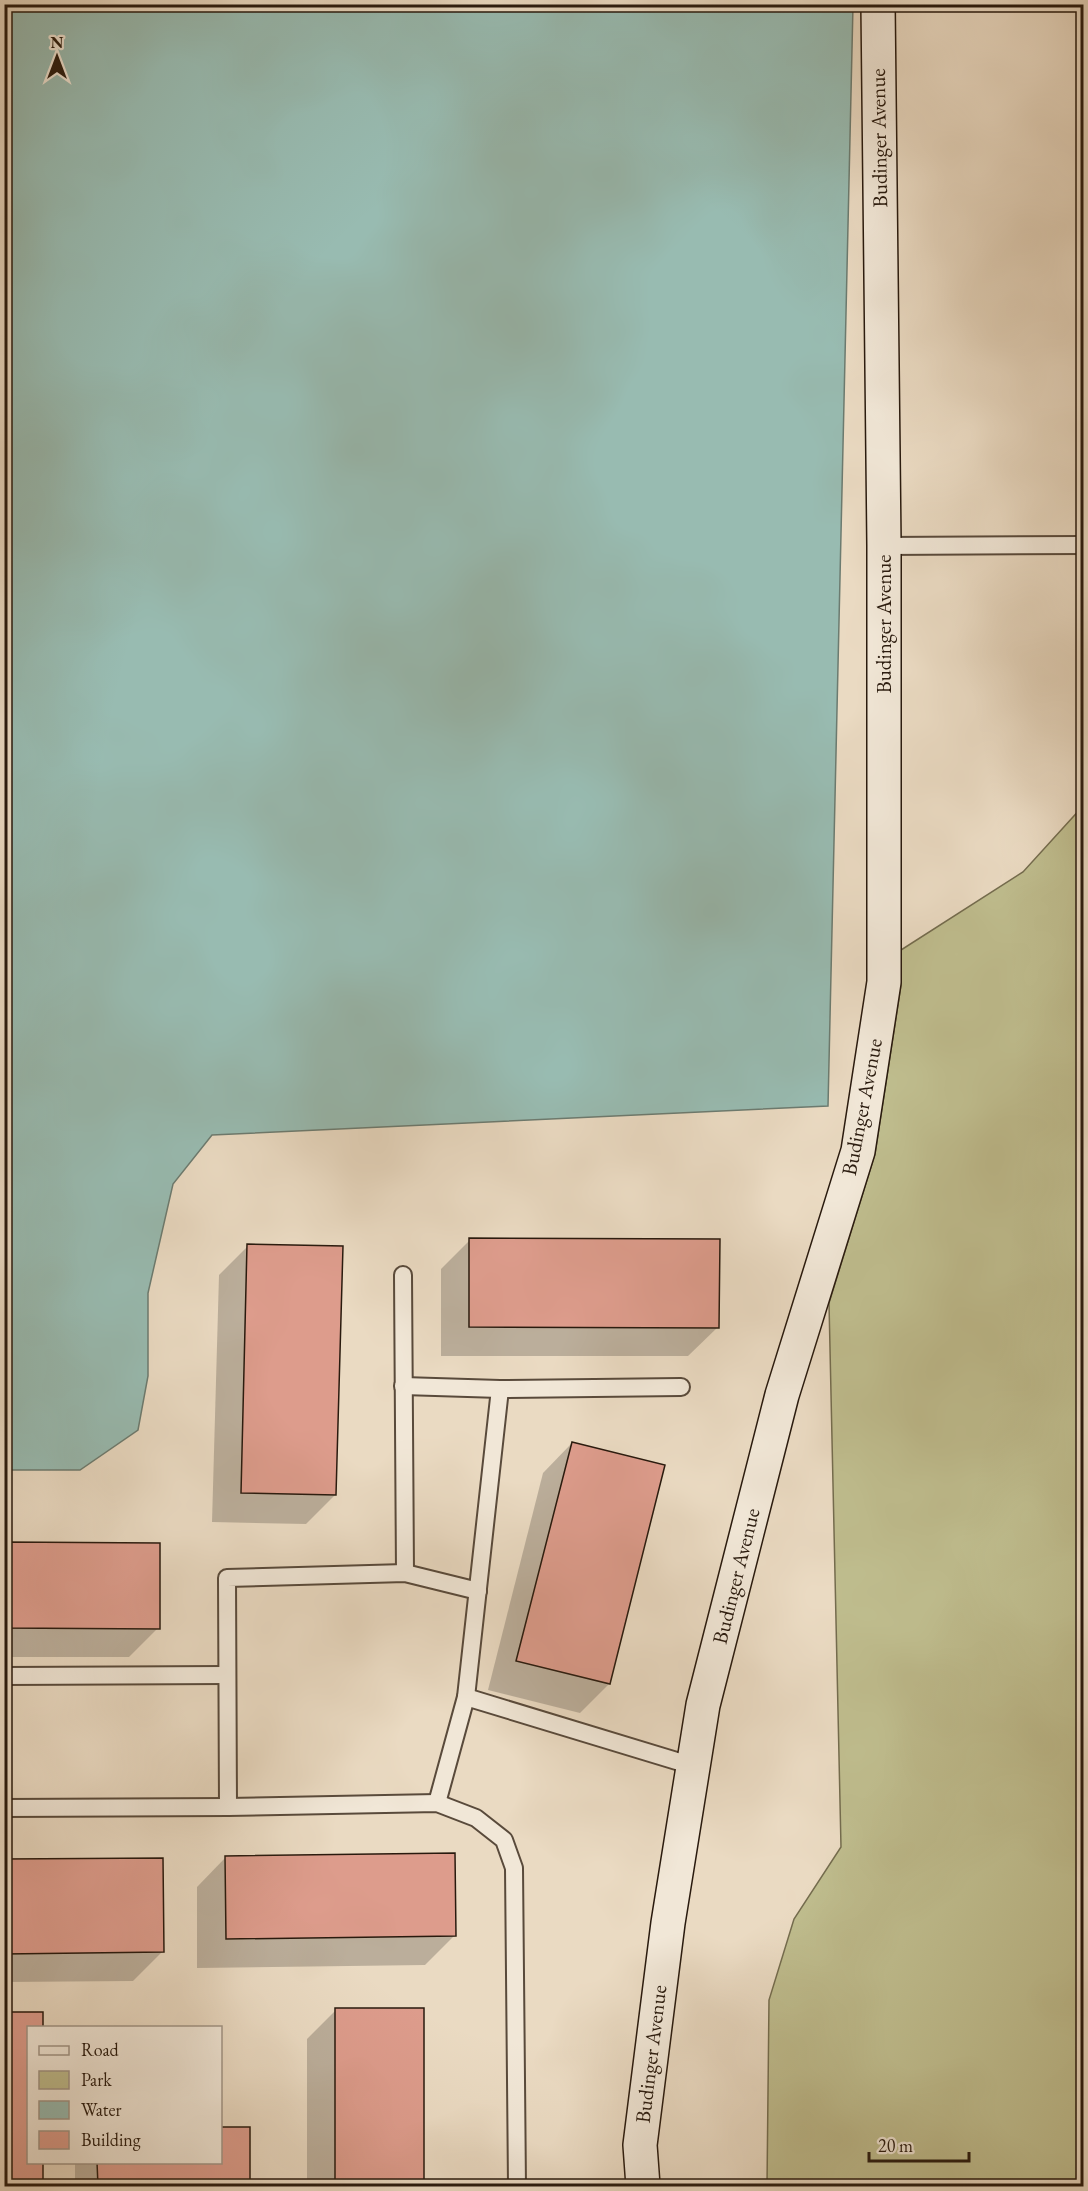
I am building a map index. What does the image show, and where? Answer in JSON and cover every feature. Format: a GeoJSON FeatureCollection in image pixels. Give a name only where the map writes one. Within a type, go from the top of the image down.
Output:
{"type":"FeatureCollection","features":[{"type":"Feature","properties":{"kind":"street","name":"Budinger Avenue"},"geometry":{"type":"LineString","coordinates":[[643,2187],[640,2145],[668,1923],[703,1706],[782,1395],[858,1150],[884,982],[884,546],[878,4]]}},
{"type":"Feature","properties":{"kind":"lane"},"geometry":{"type":"LineString","coordinates":[[884,546],[1083,545]]}},
{"type":"Feature","properties":{"kind":"lane"},"geometry":{"type":"LineString","coordinates":[[403,1275],[405,1573]]}},
{"type":"Feature","properties":{"kind":"lane"},"geometry":{"type":"LineString","coordinates":[[403,1386],[500,1389],[681,1387]]}},
{"type":"Feature","properties":{"kind":"lane"},"geometry":{"type":"LineString","coordinates":[[437,1803],[466,1697],[500,1389]]}},
{"type":"Feature","properties":{"kind":"lane"},"geometry":{"type":"LineString","coordinates":[[228,1807],[227,1578],[405,1573],[478,1591]]}},
{"type":"Feature","properties":{"kind":"lane"},"geometry":{"type":"LineString","coordinates":[[4,1676],[227,1675]]}},
{"type":"Feature","properties":{"kind":"lane"},"geometry":{"type":"LineString","coordinates":[[466,1697],[693,1766]]}},
{"type":"Feature","properties":{"kind":"lane"},"geometry":{"type":"LineString","coordinates":[[4,1808],[437,1803],[476,1818],[504,1840],[514,1868],[517,2187]]}},
{"type":"Feature","properties":{"kind":"green space"},"geometry":{"type":"Polygon","coordinates":[[[1083,806],[1083,2186],[767,2186],[769,2000],[794,1919],[841,1847],[829,1303],[875,1154],[901,985],[901,950],[1023,872],[1083,806]]]}},
{"type":"Feature","properties":{"kind":"water"},"geometry":{"type":"Polygon","coordinates":[[[21,4],[853,5],[828,1106],[212,1135],[173,1184],[148,1293],[148,1376],[138,1430],[80,1470],[4,1470],[4,13],[21,4]]]}},
{"type":"Feature","properties":{"kind":"building"},"geometry":{"type":"Polygon","coordinates":[[[469,1238],[720,1239],[719,1328],[469,1327],[469,1238]]]}},
{"type":"Feature","properties":{"kind":"building"},"geometry":{"type":"Polygon","coordinates":[[[247,1244],[343,1246],[336,1495],[241,1493],[247,1244]]]}},
{"type":"Feature","properties":{"kind":"building"},"geometry":{"type":"Polygon","coordinates":[[[572,1442],[665,1465],[610,1684],[516,1661],[572,1442]]]}},
{"type":"Feature","properties":{"kind":"building"},"geometry":{"type":"Polygon","coordinates":[[[4,1542],[160,1543],[160,1629],[4,1628],[4,1542]]]}},
{"type":"Feature","properties":{"kind":"building"},"geometry":{"type":"Polygon","coordinates":[[[455,1853],[456,1936],[226,1939],[225,1856],[455,1853]]]}},
{"type":"Feature","properties":{"kind":"building"},"geometry":{"type":"Polygon","coordinates":[[[163,1858],[164,1952],[4,1954],[4,1859],[163,1858]]]}},
{"type":"Feature","properties":{"kind":"building"},"geometry":{"type":"Polygon","coordinates":[[[335,2008],[424,2008],[424,2186],[335,2186],[335,2008]]]}},
{"type":"Feature","properties":{"kind":"building"},"geometry":{"type":"Polygon","coordinates":[[[4,2012],[43,2012],[43,2026],[27,2026],[27,2164],[43,2164],[43,2186],[4,2186],[4,2012]]]}},
{"type":"Feature","properties":{"kind":"building"},"geometry":{"type":"Polygon","coordinates":[[[222,2127],[250,2127],[250,2186],[98,2186],[97,2164],[222,2164],[222,2127]]]}}]}
